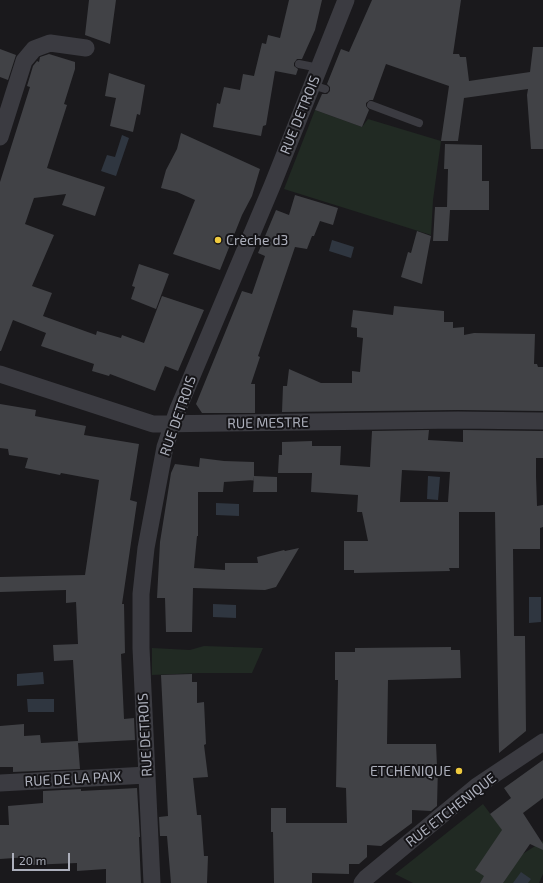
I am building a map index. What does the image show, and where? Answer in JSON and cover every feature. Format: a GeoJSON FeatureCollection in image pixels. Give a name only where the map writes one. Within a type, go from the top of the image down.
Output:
{"type":"FeatureCollection","features":[{"type":"Feature","properties":{"kind":"street","name":"RUE DETROIS"},"geometry":{"type":"LineString","coordinates":[[152,883],[141,648],[141,594],[146,548],[165,447],[172,424],[272,186],[318,87],[318,68],[346,0]]}},
{"type":"Feature","properties":{"kind":"street"},"geometry":{"type":"LineString","coordinates":[[0,137],[24,61],[34,49],[50,43],[86,48]]}},
{"type":"Feature","properties":{"kind":"street","name":"RUE MESTRE"},"geometry":{"type":"LineString","coordinates":[[0,374],[153,424],[458,420],[543,421]]}},
{"type":"Feature","properties":{"kind":"street","name":"RUE ETCHENIQUE"},"geometry":{"type":"LineString","coordinates":[[362,883],[366,878],[477,786],[543,742]]}},
{"type":"Feature","properties":{"kind":"street","name":"RUE DE LA PAIX"},"geometry":{"type":"LineString","coordinates":[[0,783],[147,775]]}},
{"type":"Feature","properties":{"kind":"lane"},"geometry":{"type":"LineString","coordinates":[[299,64],[318,68]]}},
{"type":"Feature","properties":{"kind":"lane"},"geometry":{"type":"LineString","coordinates":[[371,106],[419,122]]}},
{"type":"Feature","properties":{"kind":"shaded area"},"geometry":{"type":"Polygon","coordinates":[[[315,110],[362,127],[368,119],[441,141],[433,200],[431,235],[284,189],[315,110]]]}},
{"type":"Feature","properties":{"kind":"shaded area"},"geometry":{"type":"Polygon","coordinates":[[[122,135],[129,138],[116,176],[101,171],[107,155],[115,157],[122,135]]]}},
{"type":"Feature","properties":{"kind":"shaded area"},"geometry":{"type":"Polygon","coordinates":[[[332,240],[354,247],[351,258],[329,251],[332,240]]]}},
{"type":"Feature","properties":{"kind":"shaded area"},"geometry":{"type":"Polygon","coordinates":[[[428,476],[440,477],[438,500],[427,499],[428,476]]]}},
{"type":"Feature","properties":{"kind":"shaded area"},"geometry":{"type":"Polygon","coordinates":[[[216,503],[239,504],[239,516],[216,515],[216,503]]]}},
{"type":"Feature","properties":{"kind":"shaded area"},"geometry":{"type":"Polygon","coordinates":[[[529,597],[541,597],[541,622],[529,623],[529,597]]]}},
{"type":"Feature","properties":{"kind":"shaded area"},"geometry":{"type":"Polygon","coordinates":[[[213,604],[236,605],[236,618],[213,617],[213,604]]]}},
{"type":"Feature","properties":{"kind":"shaded area"},"geometry":{"type":"Polygon","coordinates":[[[204,646],[263,648],[252,673],[152,675],[152,648],[190,650],[204,646]]]}},
{"type":"Feature","properties":{"kind":"shaded area"},"geometry":{"type":"Polygon","coordinates":[[[43,672],[44,684],[17,686],[17,674],[43,672]]]}},
{"type":"Feature","properties":{"kind":"shaded area"},"geometry":{"type":"Polygon","coordinates":[[[27,699],[54,699],[54,712],[28,712],[27,699]]]}},
{"type":"Feature","properties":{"kind":"shaded area"},"geometry":{"type":"Polygon","coordinates":[[[483,804],[521,855],[543,841],[543,874],[539,883],[413,883],[395,874],[483,804]]]}},
{"type":"Feature","properties":{"kind":"shaded area"},"geometry":{"type":"Polygon","coordinates":[[[521,872],[531,879],[528,883],[513,883],[521,872]]]}},
{"type":"Feature","properties":{"kind":"building"},"geometry":{"type":"Polygon","coordinates":[[[89,0],[116,0],[110,44],[85,35],[89,0]]]}},
{"type":"Feature","properties":{"kind":"building"},"geometry":{"type":"Polygon","coordinates":[[[289,0],[322,0],[315,30],[302,59],[297,59],[294,63],[294,66],[298,69],[296,75],[275,71],[266,125],[263,126],[261,136],[213,127],[217,103],[220,104],[224,87],[240,90],[243,74],[254,76],[262,43],[266,44],[268,35],[280,38],[289,0]]]}},
{"type":"Feature","properties":{"kind":"building"},"geometry":{"type":"Polygon","coordinates":[[[372,0],[461,0],[453,54],[459,54],[460,57],[466,57],[469,81],[530,72],[533,47],[543,47],[543,149],[531,149],[527,95],[528,89],[464,98],[458,141],[441,141],[449,86],[386,64],[373,100],[366,103],[369,110],[362,127],[315,110],[322,94],[327,94],[330,91],[330,87],[327,84],[341,49],[349,52],[372,0]]]}},
{"type":"Feature","properties":{"kind":"building"},"geometry":{"type":"Polygon","coordinates":[[[0,49],[16,55],[8,80],[0,77],[0,49]]]}},
{"type":"Feature","properties":{"kind":"building"},"geometry":{"type":"Polygon","coordinates":[[[49,54],[75,62],[75,69],[64,104],[67,105],[47,168],[105,187],[95,216],[62,205],[66,194],[34,198],[25,224],[54,235],[32,286],[52,293],[43,316],[96,335],[97,331],[121,338],[122,335],[144,343],[162,296],[204,310],[178,371],[165,366],[155,391],[110,374],[109,376],[92,371],[94,364],[41,346],[46,333],[13,320],[0,351],[0,182],[30,87],[27,86],[33,66],[37,61],[39,62],[40,57],[49,54]]]}},
{"type":"Feature","properties":{"kind":"building"},"geometry":{"type":"Polygon","coordinates":[[[109,73],[145,85],[140,115],[137,114],[133,132],[110,126],[116,98],[105,96],[109,73]]]}},
{"type":"Feature","properties":{"kind":"building"},"geometry":{"type":"Polygon","coordinates":[[[181,133],[260,169],[252,196],[242,215],[220,270],[173,254],[195,200],[177,192],[161,188],[166,170],[177,149],[181,133]]]}},
{"type":"Feature","properties":{"kind":"building"},"geometry":{"type":"Polygon","coordinates":[[[445,144],[482,145],[482,181],[489,181],[489,210],[450,210],[448,241],[433,241],[435,207],[447,207],[448,169],[444,169],[445,144]]]}},
{"type":"Feature","properties":{"kind":"building"},"geometry":{"type":"Polygon","coordinates":[[[295,195],[338,208],[333,225],[320,221],[307,249],[295,247],[258,356],[260,357],[251,384],[255,384],[255,413],[202,413],[196,404],[242,291],[252,294],[265,256],[258,253],[276,210],[289,215],[295,195]]]}},
{"type":"Feature","properties":{"kind":"building"},"geometry":{"type":"Polygon","coordinates":[[[417,231],[431,236],[422,284],[401,277],[408,252],[411,253],[417,231]]]}},
{"type":"Feature","properties":{"kind":"building"},"geometry":{"type":"Polygon","coordinates":[[[139,264],[169,274],[156,309],[131,299],[135,287],[132,286],[139,264]]]}},
{"type":"Feature","properties":{"kind":"building"},"geometry":{"type":"Polygon","coordinates":[[[394,306],[444,311],[444,322],[453,322],[453,328],[464,327],[464,335],[474,333],[535,334],[534,364],[537,364],[538,367],[543,367],[543,411],[458,410],[282,412],[283,386],[287,386],[289,369],[321,383],[352,383],[352,371],[360,372],[363,338],[357,337],[357,328],[351,327],[353,310],[393,315],[394,306]]]}},
{"type":"Feature","properties":{"kind":"building"},"geometry":{"type":"Polygon","coordinates":[[[0,404],[36,410],[35,416],[86,426],[84,435],[139,444],[130,500],[137,502],[122,604],[124,604],[125,653],[121,654],[124,719],[134,718],[135,740],[78,743],[80,769],[13,772],[13,767],[0,767],[0,726],[24,724],[24,736],[40,735],[41,743],[78,741],[73,660],[54,661],[53,645],[78,644],[76,602],[66,603],[66,590],[0,592],[0,577],[85,575],[99,480],[61,473],[60,475],[25,468],[28,458],[9,455],[8,449],[0,448],[0,404]]]}},
{"type":"Feature","properties":{"kind":"building"},"geometry":{"type":"Polygon","coordinates":[[[429,430],[428,440],[463,442],[463,430],[543,431],[543,458],[536,458],[537,506],[543,505],[543,527],[540,528],[540,549],[513,549],[514,636],[525,636],[526,731],[499,753],[495,512],[459,512],[459,568],[449,568],[450,571],[354,573],[354,570],[344,570],[344,541],[368,541],[362,512],[357,512],[358,495],[311,492],[312,473],[278,473],[279,455],[282,455],[282,442],[312,441],[312,446],[341,446],[340,465],[370,467],[372,431],[429,430]],[[402,470],[400,502],[448,502],[450,472],[402,470]]]}},
{"type":"Feature","properties":{"kind":"building"},"geometry":{"type":"Polygon","coordinates":[[[200,458],[224,461],[254,462],[254,480],[224,482],[223,492],[198,492],[198,536],[194,568],[225,570],[225,563],[258,563],[257,557],[299,548],[276,587],[265,590],[193,588],[192,632],[166,632],[165,598],[157,598],[160,542],[171,473],[175,464],[199,467],[200,458]]]}},
{"type":"Feature","properties":{"kind":"building"},"geometry":{"type":"Polygon","coordinates":[[[254,476],[277,477],[277,492],[253,492],[254,476]]]}},
{"type":"Feature","properties":{"kind":"building"},"geometry":{"type":"Polygon","coordinates":[[[451,647],[451,650],[460,650],[461,678],[388,680],[387,744],[436,744],[438,766],[437,806],[431,811],[412,810],[412,823],[381,846],[367,845],[367,857],[359,864],[349,864],[349,874],[312,873],[312,883],[274,883],[271,808],[286,808],[286,823],[347,823],[346,788],[336,787],[338,680],[335,680],[335,652],[355,652],[355,648],[451,647]]]}},
{"type":"Feature","properties":{"kind":"building"},"geometry":{"type":"Polygon","coordinates":[[[192,674],[192,682],[197,682],[197,703],[204,702],[206,744],[204,745],[208,777],[193,778],[197,815],[201,815],[204,856],[208,856],[207,883],[171,883],[167,836],[160,836],[159,817],[168,816],[161,675],[192,674]]]}},
{"type":"Feature","properties":{"kind":"building"},"geometry":{"type":"Polygon","coordinates":[[[543,760],[543,798],[523,813],[543,844],[543,850],[530,844],[503,883],[480,883],[484,876],[475,870],[502,830],[490,814],[511,798],[504,788],[543,760]]]}},
{"type":"Feature","properties":{"kind":"building"},"geometry":{"type":"Polygon","coordinates":[[[137,788],[141,883],[106,883],[106,869],[77,871],[77,863],[29,865],[29,857],[0,859],[0,825],[9,825],[8,806],[43,803],[43,791],[81,789],[81,791],[137,788]]]}},
{"type":"Feature","properties":{"kind":"place","name":"Crèche d3"},"geometry":{"type":"Point","coordinates":[218,240]}},
{"type":"Feature","properties":{"kind":"place","name":"ETCHENIQUE"},"geometry":{"type":"Point","coordinates":[459,771]}}]}
